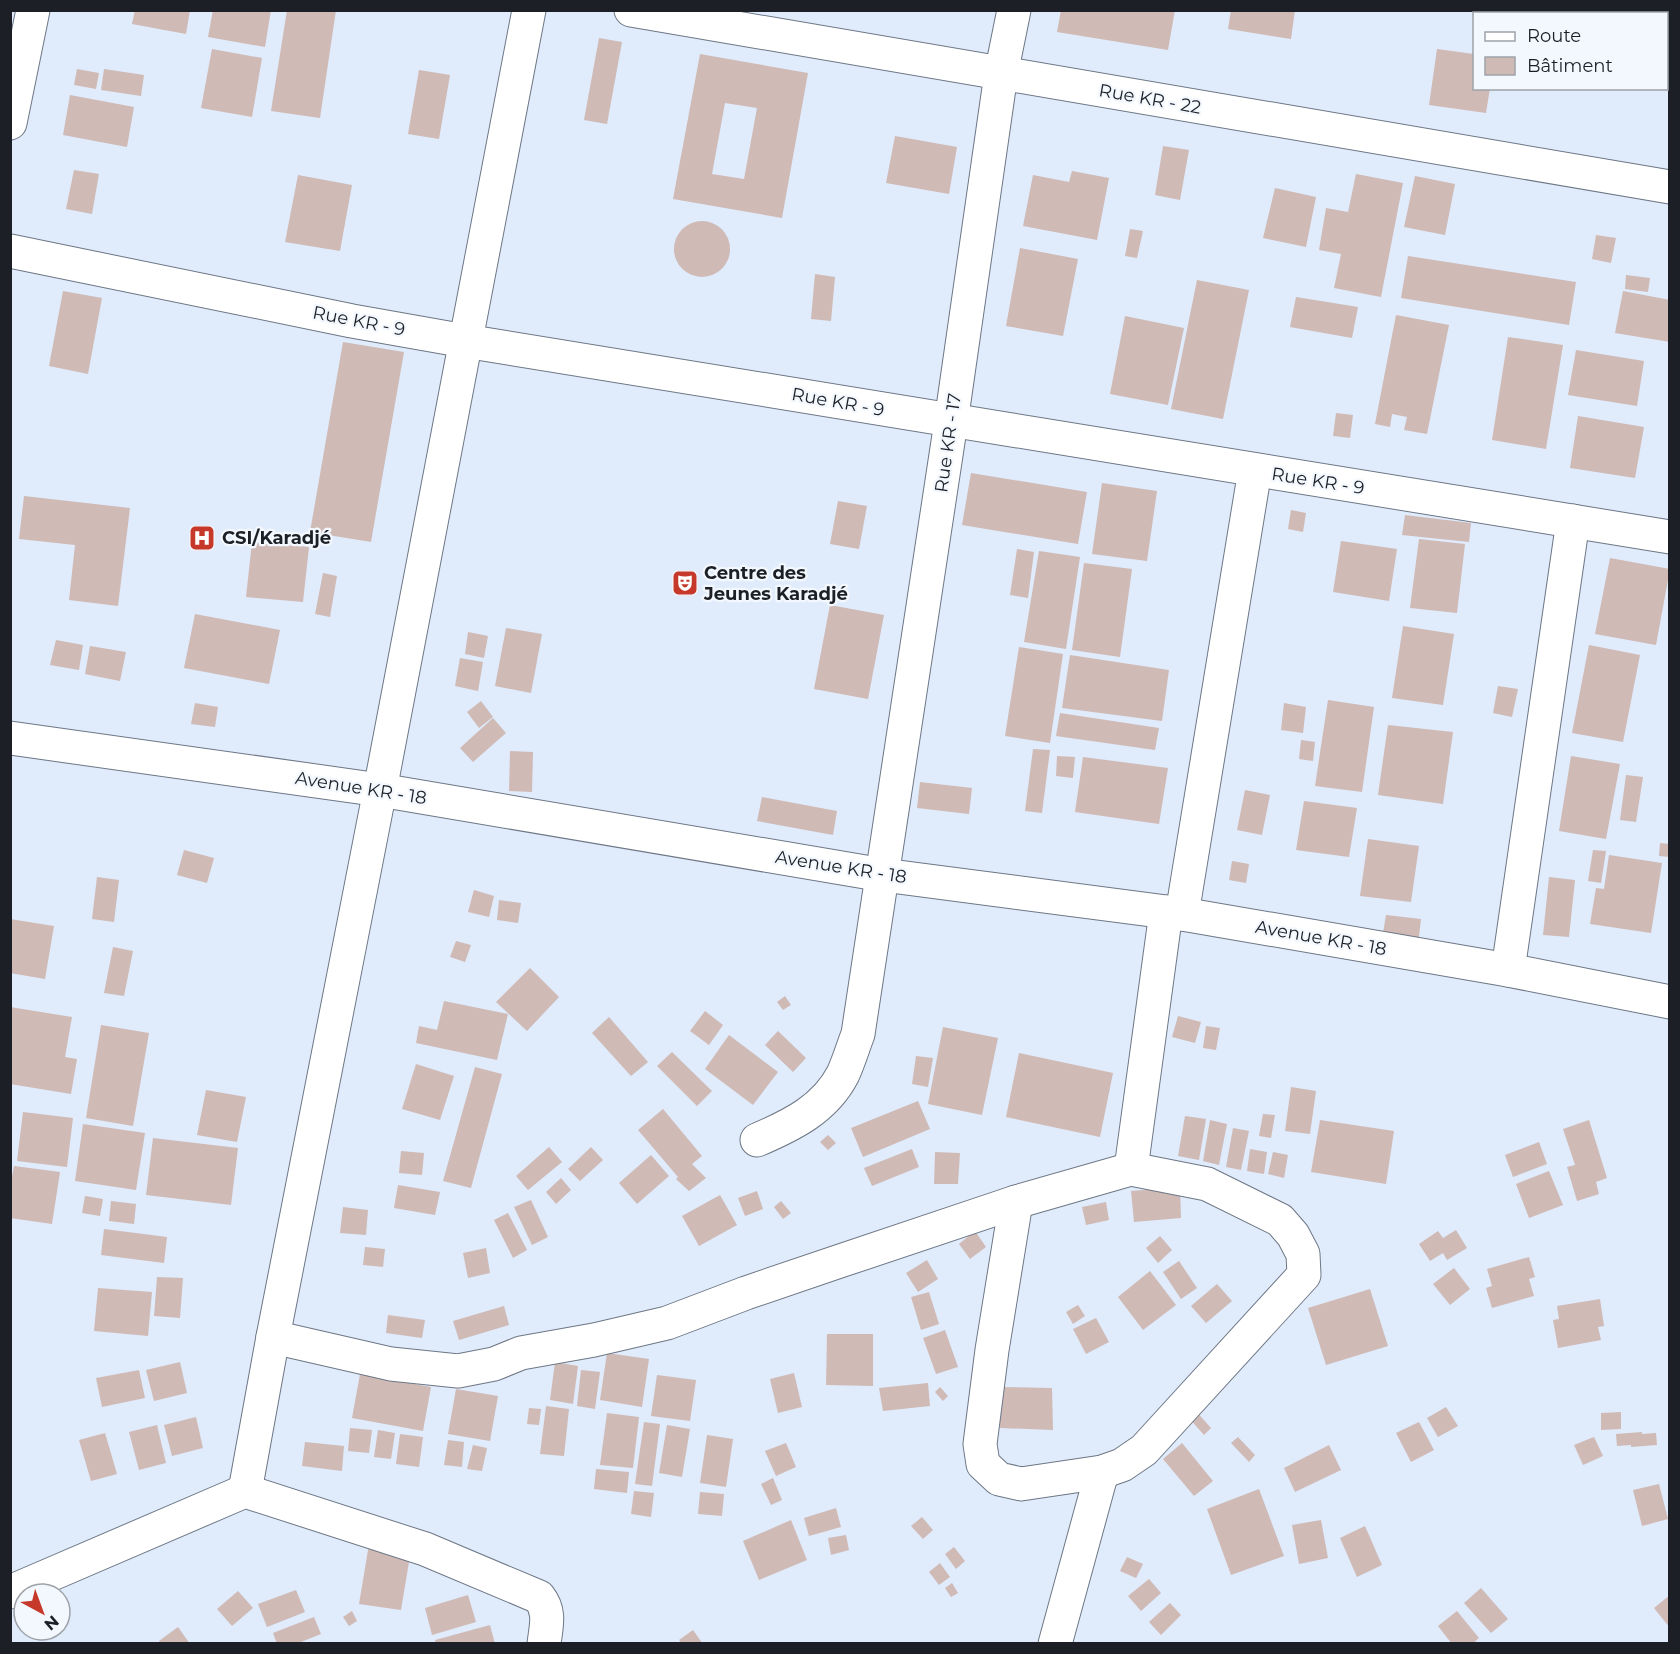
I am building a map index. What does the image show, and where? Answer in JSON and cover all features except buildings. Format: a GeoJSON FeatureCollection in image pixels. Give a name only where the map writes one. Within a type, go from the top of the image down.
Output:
{"type":"FeatureCollection","features":[{"type":"Feature","properties":{"kind":"street"},"geometry":{"type":"LineString","coordinates":[[10,123],[33,10]]}},
{"type":"Feature","properties":{"kind":"street"},"geometry":{"type":"LineString","coordinates":[[245,1491],[528,10]]}},
{"type":"Feature","properties":{"kind":"street","name":"Rue KR - 22"},"geometry":{"type":"LineString","coordinates":[[631,10],[1670,187]]}},
{"type":"Feature","properties":{"kind":"street","name":"Rue KR - 17"},"geometry":{"type":"LineString","coordinates":[[757,1140],[794,1124],[826,1100],[843,1074],[858,1034],[951,422],[1001,74],[1014,10]]}},
{"type":"Feature","properties":{"kind":"street","name":"Rue KR - 9"},"geometry":{"type":"LineString","coordinates":[[10,251],[465,341],[951,422],[1670,537]]}},
{"type":"Feature","properties":{"kind":"street"},"geometry":{"type":"LineString","coordinates":[[1131,1169],[1174,913],[1255,470]]}},
{"type":"Feature","properties":{"kind":"street"},"geometry":{"type":"LineString","coordinates":[[1508,970],[1573,521]]}},
{"type":"Feature","properties":{"kind":"street","name":"Avenue KR - 18"},"geometry":{"type":"LineString","coordinates":[[10,738],[380,790],[883,875],[1174,913],[1508,970],[1670,1002]]}},
{"type":"Feature","properties":{"kind":"street"},"geometry":{"type":"LineString","coordinates":[[273,1337],[390,1364],[458,1371],[494,1364],[521,1353],[594,1340],[667,1323],[746,1293],[1016,1202],[1131,1169],[1207,1184],[1280,1220],[1293,1235],[1303,1254],[1304,1275],[1144,1450],[1122,1465],[1102,1472],[1021,1484],[999,1479],[983,1464],[981,1444],[1016,1202]]}},
{"type":"Feature","properties":{"kind":"street"},"geometry":{"type":"LineString","coordinates":[[1055,1644],[1102,1472]]}},
{"type":"Feature","properties":{"kind":"street"},"geometry":{"type":"LineString","coordinates":[[10,1592],[245,1491],[425,1549],[539,1597],[545,1604],[548,1614],[544,1644]]}},
{"type":"Feature","properties":{"kind":"place","name":"CSI/Karadjé"},"geometry":{"type":"Point","coordinates":[202,538]}},
{"type":"Feature","properties":{"kind":"place","name":"Centre des Jeunes Karadjé"},"geometry":{"type":"Point","coordinates":[685,583]}}]}
